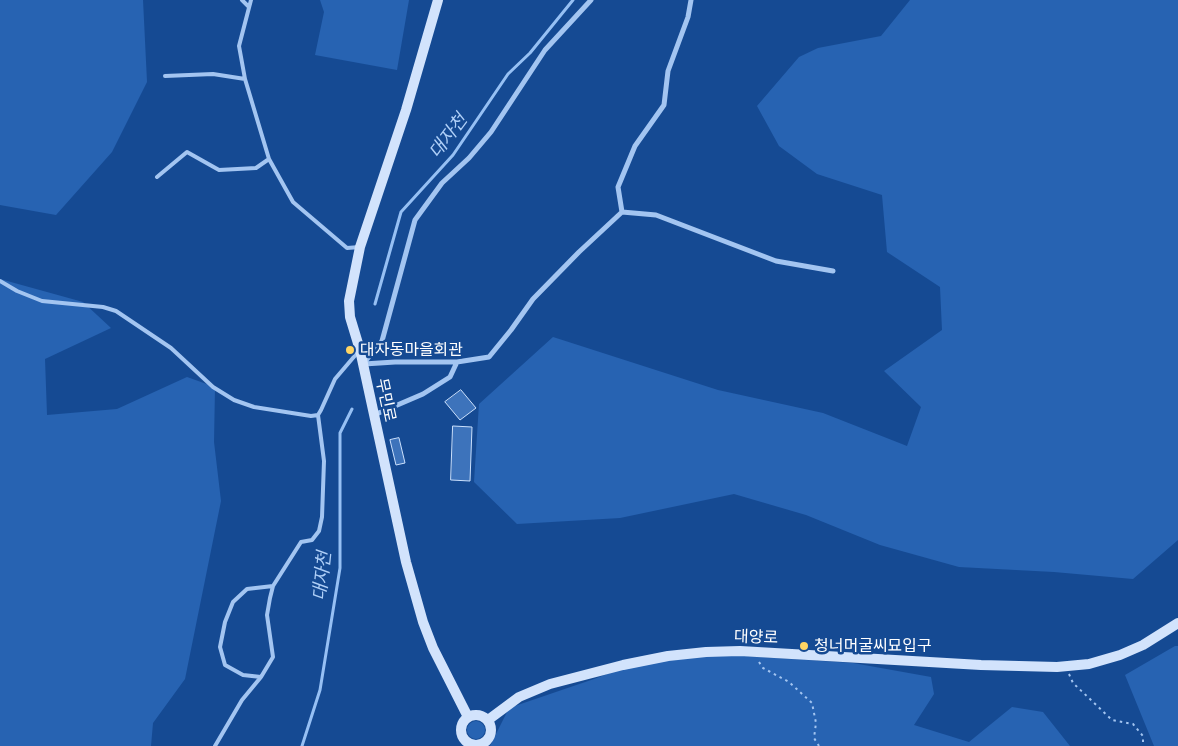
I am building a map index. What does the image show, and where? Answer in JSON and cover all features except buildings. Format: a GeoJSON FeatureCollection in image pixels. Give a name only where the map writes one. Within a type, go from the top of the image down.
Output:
{"type":"FeatureCollection","features":[{"type":"Feature","properties":{"kind":"street","name":"무민로"},"geometry":{"type":"LineString","coordinates":[[438,0],[406,110],[360,247],[349,301],[350,317],[360,350],[406,562],[423,622],[433,648],[468,717]]}},
{"type":"Feature","properties":{"kind":"street"},"geometry":{"type":"LineString","coordinates":[[363,364],[382,341],[415,220],[442,183],[469,158],[491,132],[545,50],[591,0]]}},
{"type":"Feature","properties":{"kind":"street"},"geometry":{"type":"LineString","coordinates":[[622,212],[618,187],[635,146],[664,105],[668,70],[688,17],[691,0]]}},
{"type":"Feature","properties":{"kind":"street"},"geometry":{"type":"LineString","coordinates":[[363,364],[457,362],[489,357],[533,299],[622,212],[656,215],[776,261],[833,271]]}},
{"type":"Feature","properties":{"kind":"street"},"geometry":{"type":"LineString","coordinates":[[374,415],[422,394],[450,378],[457,362]]}},
{"type":"Feature","properties":{"kind":"street","name":"대양로"},"geometry":{"type":"LineString","coordinates":[[488,720],[519,697],[550,684],[668,656],[706,652],[752,651],[981,665],[1065,666],[1089,664],[1120,655],[1143,645],[1178,623]]}},
{"type":"Feature","properties":{"kind":"street"},"geometry":{"type":"LineString","coordinates":[[480,715],[488,720],[491,729],[488,738],[481,744],[470,745],[466,742],[461,733],[462,722],[468,717],[480,715]]}},
{"type":"Feature","properties":{"kind":"lane"},"geometry":{"type":"LineString","coordinates":[[242,0],[249,7]]}},
{"type":"Feature","properties":{"kind":"lane"},"geometry":{"type":"LineString","coordinates":[[251,0],[239,46],[245,78],[269,159],[293,202],[347,248],[360,247]]}},
{"type":"Feature","properties":{"kind":"lane"},"geometry":{"type":"LineString","coordinates":[[164,76],[214,74],[245,78]]}},
{"type":"Feature","properties":{"kind":"lane"},"geometry":{"type":"LineString","coordinates":[[156,177],[187,152],[219,170],[256,168],[269,159]]}},
{"type":"Feature","properties":{"kind":"lane"},"geometry":{"type":"LineString","coordinates":[[0,281],[42,301],[103,307],[116,311],[171,348],[213,387],[234,400],[254,407],[311,416],[318,415]]}},
{"type":"Feature","properties":{"kind":"lane"},"geometry":{"type":"LineString","coordinates":[[215,746],[242,700],[261,677],[274,657],[267,615],[273,586],[301,542],[312,540],[319,532],[322,517],[324,461],[318,415],[335,379],[360,350]]}},
{"type":"Feature","properties":{"kind":"lane"},"geometry":{"type":"LineString","coordinates":[[261,677],[243,675],[225,665],[220,647],[225,622],[233,602],[247,589],[273,586]]}},
{"type":"Feature","properties":{"kind":"path"},"geometry":{"type":"LineString","coordinates":[[752,651],[763,668],[789,682],[812,703],[816,723],[814,738],[819,746]]}},
{"type":"Feature","properties":{"kind":"path"},"geometry":{"type":"LineString","coordinates":[[1065,666],[1073,683],[1112,720],[1133,724],[1143,736],[1143,746]]}},
{"type":"Feature","properties":{"kind":"shaded area"},"geometry":{"type":"Polygon","coordinates":[[[0,0],[143,0],[147,82],[112,152],[56,215],[0,205],[0,0]]]}},
{"type":"Feature","properties":{"kind":"shaded area"},"geometry":{"type":"Polygon","coordinates":[[[320,0],[409,0],[397,70],[315,55],[324,12],[320,0]]]}},
{"type":"Feature","properties":{"kind":"shaded area"},"geometry":{"type":"Polygon","coordinates":[[[910,0],[1178,0],[1178,540],[1133,579],[1054,572],[959,567],[880,545],[806,515],[734,494],[620,518],[517,524],[474,482],[479,404],[553,337],[718,390],[823,413],[907,446],[921,407],[884,371],[942,330],[940,287],[887,252],[882,195],[817,174],[779,146],[757,106],[799,57],[818,48],[881,36],[910,0]]]}},
{"type":"Feature","properties":{"kind":"shaded area"},"geometry":{"type":"Polygon","coordinates":[[[0,279],[83,302],[111,328],[45,359],[47,415],[117,409],[187,377],[215,387],[214,442],[221,501],[185,679],[153,723],[151,746],[0,746],[0,279]]]}},
{"type":"Feature","properties":{"kind":"shaded area"},"geometry":{"type":"Polygon","coordinates":[[[1178,646],[1178,746],[1154,746],[1125,675],[1178,646]]]}},
{"type":"Feature","properties":{"kind":"shaded area"},"geometry":{"type":"Polygon","coordinates":[[[668,651],[853,663],[931,677],[934,694],[914,725],[969,742],[1012,707],[1043,712],[1070,746],[490,746],[509,708],[668,651]]]}},
{"type":"Feature","properties":{"kind":"shaded area"},"geometry":{"type":"Polygon","coordinates":[[[476,721],[482,724],[485,730],[482,736],[476,739],[470,736],[467,730],[470,724],[476,721]]]}},
{"type":"Feature","properties":{"kind":"waterway","name":"대자천"},"geometry":{"type":"LineString","coordinates":[[375,304],[401,212],[453,155],[508,74],[530,53],[573,0]]}},
{"type":"Feature","properties":{"kind":"waterway","name":"대자천"},"geometry":{"type":"LineString","coordinates":[[302,746],[320,690],[340,568],[340,433],[352,409]]}},
{"type":"Feature","properties":{"kind":"place","name":"대자동마을회관"},"geometry":{"type":"Point","coordinates":[350,350]}},
{"type":"Feature","properties":{"kind":"place","name":"청너머굴씨묘입구"},"geometry":{"type":"Point","coordinates":[804,646]}}]}
